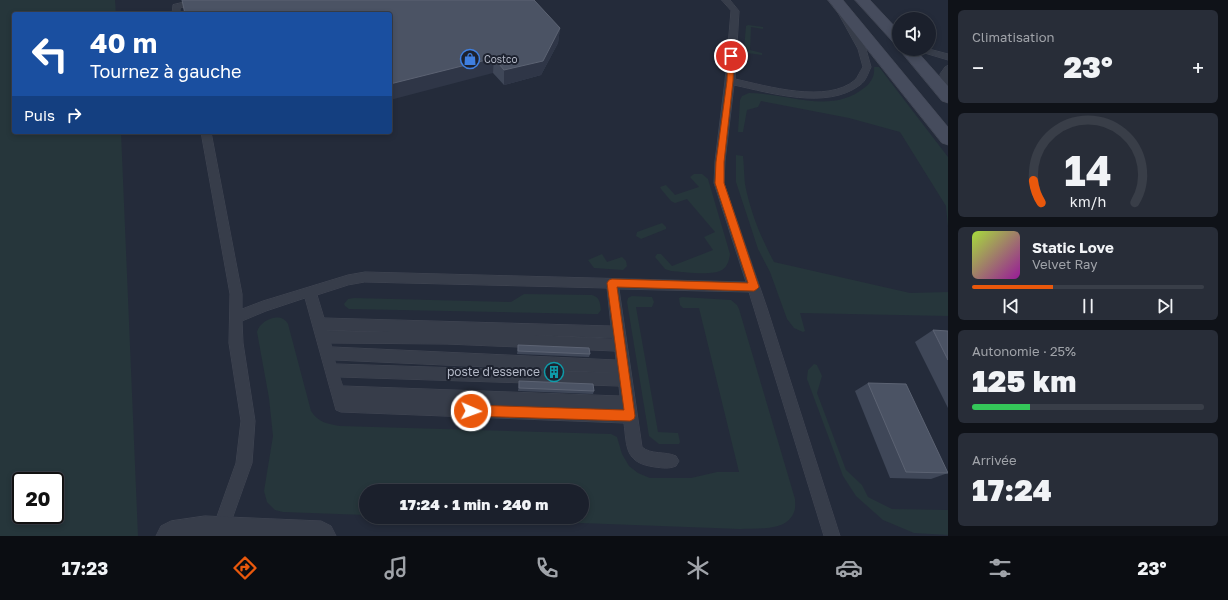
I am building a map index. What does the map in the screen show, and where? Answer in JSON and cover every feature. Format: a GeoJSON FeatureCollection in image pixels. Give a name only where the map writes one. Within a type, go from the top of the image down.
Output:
{"type":"FeatureCollection","features":[{"type":"Feature","properties":{"kind":"main road"},"geometry":{"type":"LineString","coordinates":[[835,0],[948,139]]}},
{"type":"Feature","properties":{"kind":"main road"},"geometry":{"type":"LineString","coordinates":[[862,0],[892,32]]}},
{"type":"Feature","properties":{"kind":"main road"},"geometry":{"type":"LineString","coordinates":[[913,56],[948,96]]}},
{"type":"Feature","properties":{"kind":"street"},"geometry":{"type":"LineString","coordinates":[[171,536],[205,531],[219,534],[321,536]]}},
{"type":"Feature","properties":{"kind":"lane"},"geometry":{"type":"LineString","coordinates":[[176,12],[176,6],[202,0]]}},
{"type":"Feature","properties":{"kind":"lane"},"geometry":{"type":"LineString","coordinates":[[726,0],[735,11],[730,81],[720,162],[720,183],[832,536]]}},
{"type":"Feature","properties":{"kind":"lane"},"geometry":{"type":"LineString","coordinates":[[730,81],[788,93],[825,94],[845,90],[858,82],[868,68],[862,50],[835,0]]}},
{"type":"Feature","properties":{"kind":"lane"},"geometry":{"type":"LineString","coordinates":[[936,54],[948,58]]}},
{"type":"Feature","properties":{"kind":"lane"},"geometry":{"type":"LineString","coordinates":[[948,69],[944,74],[948,96]]}},
{"type":"Feature","properties":{"kind":"lane"},"geometry":{"type":"LineString","coordinates":[[206,134],[236,294],[236,343],[248,421],[244,463],[219,534]]}},
{"type":"Feature","properties":{"kind":"lane"},"geometry":{"type":"LineString","coordinates":[[237,317],[263,306],[348,280],[365,277],[754,287]]}},
{"type":"Feature","properties":{"kind":"lane"},"geometry":{"type":"LineString","coordinates":[[612,283],[635,451],[643,458],[670,461]]}},
{"type":"Feature","properties":{"kind":"lane"},"geometry":{"type":"LineString","coordinates":[[310,292],[338,393],[629,410]]}},
{"type":"Feature","properties":{"kind":"lane"},"geometry":{"type":"LineString","coordinates":[[322,331],[446,338],[619,334]]}},
{"type":"Feature","properties":{"kind":"lane"},"geometry":{"type":"LineString","coordinates":[[327,353],[624,374]]}},
{"type":"Feature","properties":{"kind":"lane"},"geometry":{"type":"LineString","coordinates":[[332,370],[624,374]]}},
{"type":"Feature","properties":{"kind":"shaded area"},"geometry":{"type":"Polygon","coordinates":[[[0,0],[115,0],[116,12],[12,12],[12,134],[121,134],[138,536],[0,536],[0,0]]]}},
{"type":"Feature","properties":{"kind":"shaded area"},"geometry":{"type":"Polygon","coordinates":[[[746,26],[763,27],[763,29],[751,27],[750,50],[762,53],[762,55],[747,53],[744,49],[746,26]]]}},
{"type":"Feature","properties":{"kind":"shaded area"},"geometry":{"type":"Polygon","coordinates":[[[874,67],[879,67],[948,157],[948,227],[946,206],[900,132],[849,118],[761,101],[758,107],[747,110],[743,132],[738,132],[740,100],[742,96],[749,93],[808,101],[837,100],[851,96],[871,82],[874,67]]]}},
{"type":"Feature","properties":{"kind":"shaded area"},"geometry":{"type":"Polygon","coordinates":[[[736,155],[743,156],[745,184],[750,204],[760,234],[774,262],[910,293],[948,292],[948,316],[800,313],[805,331],[803,332],[794,328],[787,319],[770,272],[758,249],[736,182],[736,155]]]}},
{"type":"Feature","properties":{"kind":"shaded area"},"geometry":{"type":"Polygon","coordinates":[[[694,174],[702,174],[708,179],[730,254],[726,267],[718,272],[698,273],[671,271],[665,269],[655,257],[657,254],[661,254],[672,266],[713,250],[704,237],[715,232],[687,199],[675,203],[671,201],[660,187],[666,185],[675,195],[699,187],[690,177],[694,174]]]}},
{"type":"Feature","properties":{"kind":"shaded area"},"geometry":{"type":"Polygon","coordinates":[[[662,223],[666,229],[641,239],[636,236],[637,232],[662,223]]]}},
{"type":"Feature","properties":{"kind":"shaded area"},"geometry":{"type":"Polygon","coordinates":[[[602,254],[607,262],[622,257],[626,261],[627,266],[623,270],[594,268],[588,260],[602,254]]]}},
{"type":"Feature","properties":{"kind":"shaded area"},"geometry":{"type":"Polygon","coordinates":[[[524,294],[592,295],[598,299],[601,310],[598,314],[592,314],[349,309],[344,304],[348,299],[354,298],[511,302],[524,294]]]}},
{"type":"Feature","properties":{"kind":"shaded area"},"geometry":{"type":"Polygon","coordinates":[[[632,296],[652,297],[654,302],[652,307],[636,307],[658,432],[678,433],[679,444],[659,444],[649,436],[627,302],[628,298],[632,296]]]}},
{"type":"Feature","properties":{"kind":"shaded area"},"geometry":{"type":"Polygon","coordinates":[[[679,298],[731,300],[739,309],[795,499],[794,512],[785,523],[770,528],[740,529],[589,523],[589,484],[359,484],[359,515],[283,512],[275,510],[267,502],[264,491],[273,436],[269,398],[257,332],[266,321],[276,318],[285,320],[288,324],[311,411],[317,418],[327,423],[340,426],[611,434],[617,437],[622,454],[629,466],[638,473],[650,478],[691,478],[717,472],[739,472],[699,308],[683,308],[680,305],[679,298]]]}},
{"type":"Feature","properties":{"kind":"shaded area"},"geometry":{"type":"Polygon","coordinates":[[[814,364],[817,365],[822,376],[817,393],[846,470],[862,485],[868,497],[892,509],[948,510],[948,535],[914,533],[883,520],[856,496],[843,476],[807,379],[808,370],[814,364]]]}},
{"type":"Feature","properties":{"kind":"building","name":"Costco"},"geometry":{"type":"Polygon","coordinates":[[[182,0],[534,0],[560,28],[543,61],[504,70],[494,58],[392,84],[392,12],[185,12],[182,0]]]}},
{"type":"Feature","properties":{"kind":"building"},"geometry":{"type":"Polygon","coordinates":[[[933,330],[948,331],[948,360],[933,330]]]}},
{"type":"Feature","properties":{"kind":"building"},"geometry":{"type":"Polygon","coordinates":[[[518,345],[589,348],[590,354],[518,351],[518,345]]]}},
{"type":"Feature","properties":{"kind":"building"},"geometry":{"type":"Polygon","coordinates":[[[519,381],[593,384],[594,391],[519,388],[519,381]]]}},
{"type":"Feature","properties":{"kind":"building"},"geometry":{"type":"Polygon","coordinates":[[[868,383],[906,384],[948,473],[906,472],[868,383]]]}},
{"type":"Feature","properties":{"kind":"place","name":"Costco"},"geometry":{"type":"Point","coordinates":[470,59]}},
{"type":"Feature","properties":{"kind":"place","name":"poste d'essence"},"geometry":{"type":"Point","coordinates":[554,372]}},
{"type":"Feature","properties":{"kind":"route"},"geometry":{"type":"LineString","coordinates":[[471,411],[630,416],[612,283],[754,287],[720,183],[720,162],[730,81],[731,56]]}}]}
